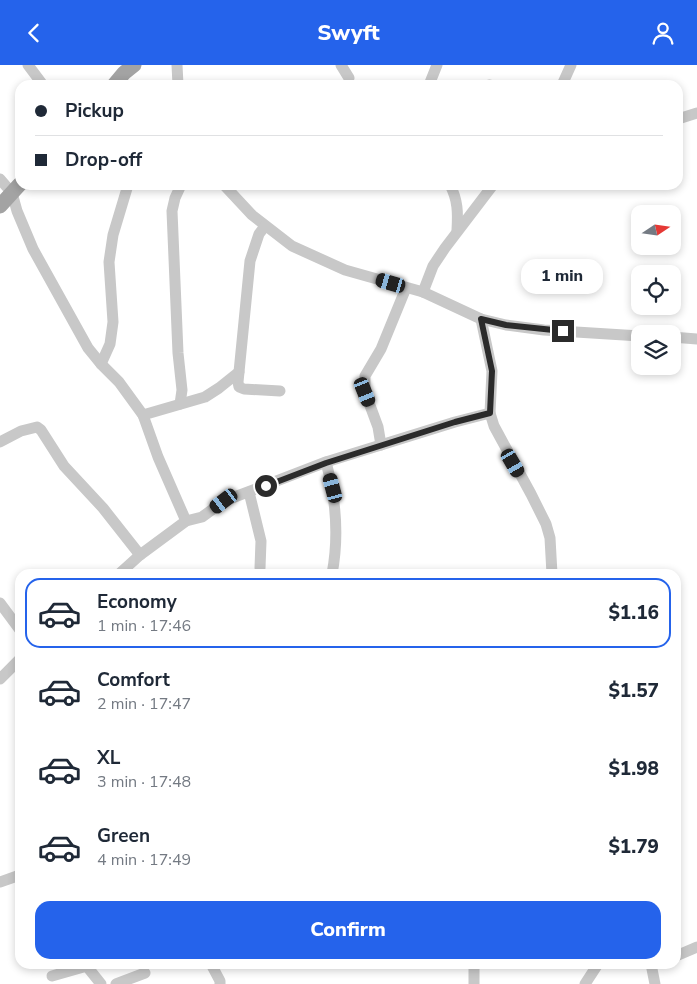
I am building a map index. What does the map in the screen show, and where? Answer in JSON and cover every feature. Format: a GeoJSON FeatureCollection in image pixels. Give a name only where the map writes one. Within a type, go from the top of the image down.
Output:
{"type":"FeatureCollection","features":[{"type":"Feature","properties":{"kind":"main road"},"geometry":{"type":"LineString","coordinates":[[118,80],[134,65]]}},
{"type":"Feature","properties":{"kind":"main road"},"geometry":{"type":"LineString","coordinates":[[0,206],[15,189]]}},
{"type":"Feature","properties":{"kind":"street"},"geometry":{"type":"LineString","coordinates":[[28,65],[39,80]]}},
{"type":"Feature","properties":{"kind":"street"},"geometry":{"type":"LineString","coordinates":[[177,65],[178,80]]}},
{"type":"Feature","properties":{"kind":"street"},"geometry":{"type":"LineString","coordinates":[[341,65],[349,78]]}},
{"type":"Feature","properties":{"kind":"street"},"geometry":{"type":"LineString","coordinates":[[431,80],[437,65]]}},
{"type":"Feature","properties":{"kind":"street"},"geometry":{"type":"LineString","coordinates":[[564,80],[571,65]]}},
{"type":"Feature","properties":{"kind":"street"},"geometry":{"type":"LineString","coordinates":[[683,117],[697,113]]}},
{"type":"Feature","properties":{"kind":"street"},"geometry":{"type":"LineString","coordinates":[[0,179],[15,187]]}},
{"type":"Feature","properties":{"kind":"street"},"geometry":{"type":"LineString","coordinates":[[16,190],[17,211],[33,249],[78,332],[101,364],[119,382],[143,415],[158,457],[186,521]]}},
{"type":"Feature","properties":{"kind":"street"},"geometry":{"type":"LineString","coordinates":[[101,364],[110,344],[113,322],[109,262],[113,235],[126,190]]}},
{"type":"Feature","properties":{"kind":"street"},"geometry":{"type":"LineString","coordinates":[[179,190],[172,211],[178,353],[182,390],[180,404]]}},
{"type":"Feature","properties":{"kind":"street"},"geometry":{"type":"LineString","coordinates":[[229,190],[252,215],[292,245],[345,270],[423,292],[481,319],[506,325],[544,330],[631,335]]}},
{"type":"Feature","properties":{"kind":"street"},"geometry":{"type":"LineString","coordinates":[[452,190],[458,213],[458,230]]}},
{"type":"Feature","properties":{"kind":"street"},"geometry":{"type":"LineString","coordinates":[[423,292],[433,266],[489,190]]}},
{"type":"Feature","properties":{"kind":"street"},"geometry":{"type":"LineString","coordinates":[[265,226],[258,234],[250,261],[238,382],[239,387],[244,389],[280,391]]}},
{"type":"Feature","properties":{"kind":"street"},"geometry":{"type":"LineString","coordinates":[[381,445],[378,427],[365,392],[365,376],[381,349],[406,288]]}},
{"type":"Feature","properties":{"kind":"street"},"geometry":{"type":"LineString","coordinates":[[481,319],[492,371],[490,413],[494,427],[546,524],[550,538],[552,569]]}},
{"type":"Feature","properties":{"kind":"street"},"geometry":{"type":"LineString","coordinates":[[681,338],[697,339]]}},
{"type":"Feature","properties":{"kind":"street"},"geometry":{"type":"LineString","coordinates":[[143,415],[205,397],[239,372]]}},
{"type":"Feature","properties":{"kind":"street"},"geometry":{"type":"LineString","coordinates":[[125,569],[140,555],[186,521],[202,517],[224,501],[326,463],[455,422],[490,413]]}},
{"type":"Feature","properties":{"kind":"street"},"geometry":{"type":"LineString","coordinates":[[0,442],[21,431],[37,427],[41,430],[64,466],[103,507],[140,555]]}},
{"type":"Feature","properties":{"kind":"street"},"geometry":{"type":"LineString","coordinates":[[326,463],[333,488],[336,528],[332,569]]}},
{"type":"Feature","properties":{"kind":"street"},"geometry":{"type":"LineString","coordinates":[[250,492],[261,541],[260,568]]}},
{"type":"Feature","properties":{"kind":"street"},"geometry":{"type":"LineString","coordinates":[[0,603],[15,623]]}},
{"type":"Feature","properties":{"kind":"street"},"geometry":{"type":"LineString","coordinates":[[0,679],[15,664]]}},
{"type":"Feature","properties":{"kind":"street"},"geometry":{"type":"LineString","coordinates":[[0,882],[15,877]]}},
{"type":"Feature","properties":{"kind":"street"},"geometry":{"type":"LineString","coordinates":[[681,954],[697,947]]}},
{"type":"Feature","properties":{"kind":"street"},"geometry":{"type":"LineString","coordinates":[[52,977],[75,969]]}},
{"type":"Feature","properties":{"kind":"street"},"geometry":{"type":"LineString","coordinates":[[89,969],[101,984]]}},
{"type":"Feature","properties":{"kind":"street"},"geometry":{"type":"LineString","coordinates":[[214,969],[220,984]]}},
{"type":"Feature","properties":{"kind":"street"},"geometry":{"type":"LineString","coordinates":[[474,969],[474,984]]}},
{"type":"Feature","properties":{"kind":"street"},"geometry":{"type":"LineString","coordinates":[[586,984],[595,969]]}},
{"type":"Feature","properties":{"kind":"street"},"geometry":{"type":"LineString","coordinates":[[652,969],[655,984]]}},
{"type":"Feature","properties":{"kind":"street"},"geometry":{"type":"LineString","coordinates":[[116,984],[145,973]]}},
{"type":"Feature","properties":{"kind":"route"},"geometry":{"type":"LineString","coordinates":[[266,486],[326,463],[455,422],[490,413],[492,371],[481,319],[506,325],[563,331]]}}]}
